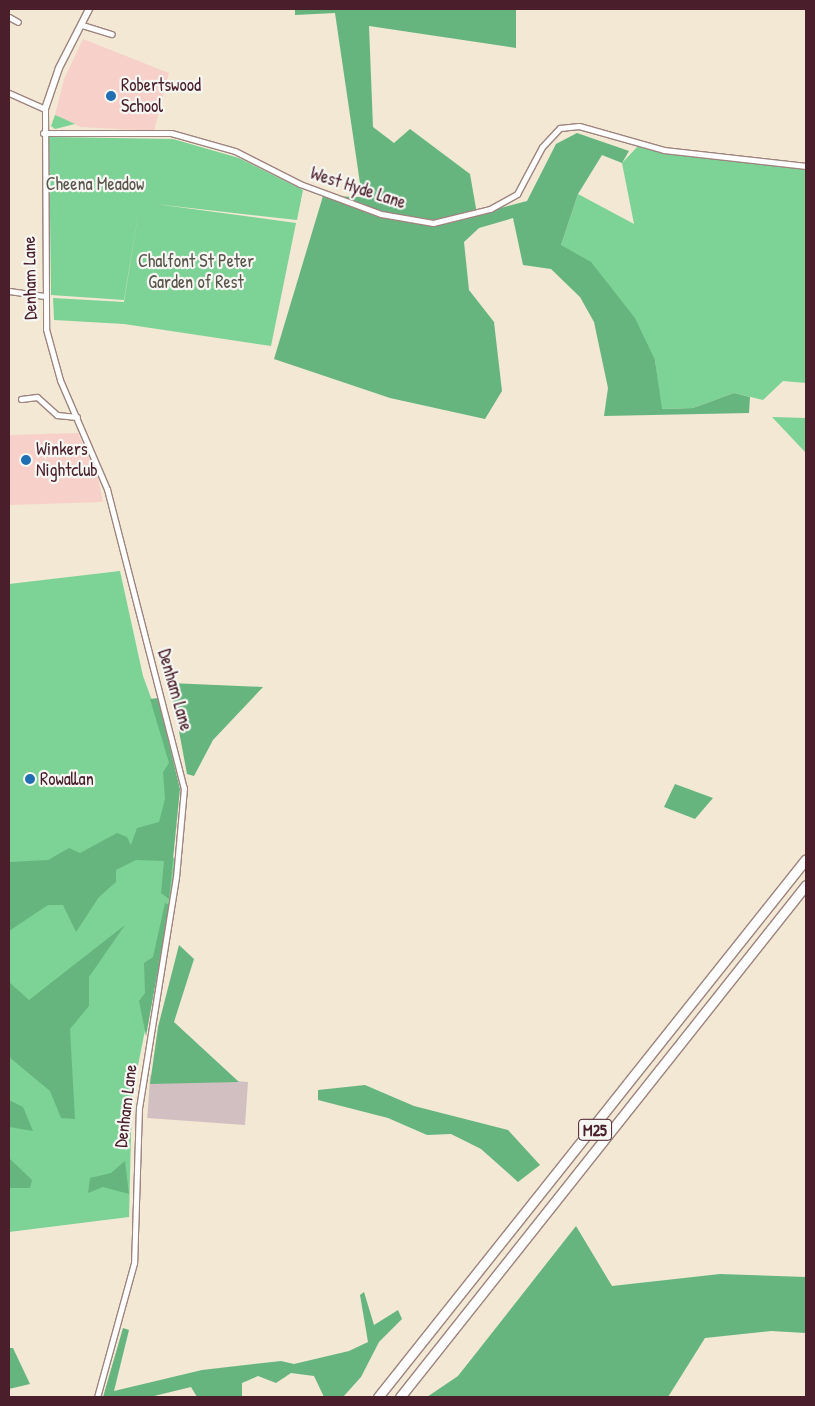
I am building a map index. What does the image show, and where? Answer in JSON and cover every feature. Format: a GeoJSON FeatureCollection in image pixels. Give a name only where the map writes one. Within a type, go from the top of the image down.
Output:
{"type":"FeatureCollection","features":[{"type":"Feature","properties":{"kind":"highway","name":"M25"},"geometry":{"type":"LineString","coordinates":[[378,1397],[806,859]]}},
{"type":"Feature","properties":{"kind":"highway","name":"M25"},"geometry":{"type":"LineString","coordinates":[[400,1397],[806,885]]}},
{"type":"Feature","properties":{"kind":"street","name":"Denham Lane"},"geometry":{"type":"LineString","coordinates":[[89,9],[57,71],[45,109],[43,133],[43,296],[46,329],[77,416],[107,489],[139,619],[169,717],[184,788],[175,886],[139,1107],[134,1263],[97,1397]]}},
{"type":"Feature","properties":{"kind":"street"},"geometry":{"type":"LineString","coordinates":[[9,17],[18,22]]}},
{"type":"Feature","properties":{"kind":"street"},"geometry":{"type":"LineString","coordinates":[[82,25],[112,34]]}},
{"type":"Feature","properties":{"kind":"street"},"geometry":{"type":"LineString","coordinates":[[9,93],[45,109]]}},
{"type":"Feature","properties":{"kind":"street","name":"West Hyde Lane"},"geometry":{"type":"LineString","coordinates":[[43,133],[171,133],[235,151],[300,184],[381,214],[432,223],[490,209],[517,194],[542,146],[560,128],[579,126],[664,150],[806,166]]}},
{"type":"Feature","properties":{"kind":"street"},"geometry":{"type":"LineString","coordinates":[[9,291],[43,296]]}},
{"type":"Feature","properties":{"kind":"street"},"geometry":{"type":"LineString","coordinates":[[21,399],[37,397],[57,415],[77,416]]}},
{"type":"Feature","properties":{"kind":"shaded area","name":"Robertswood School"},"geometry":{"type":"Polygon","coordinates":[[[83,39],[169,73],[154,131],[80,127],[55,115],[64,79],[83,39]]]}},
{"type":"Feature","properties":{"kind":"shaded area"},"geometry":{"type":"Polygon","coordinates":[[[78,433],[98,477],[103,502],[9,505],[9,435],[78,433]]]}},
{"type":"Feature","properties":{"kind":"shaded area"},"geometry":{"type":"Polygon","coordinates":[[[150,1075],[248,1082],[245,1125],[147,1118],[150,1075]]]}},
{"type":"Feature","properties":{"kind":"green space"},"geometry":{"type":"Polygon","coordinates":[[[295,9],[516,9],[516,48],[369,26],[373,127],[394,143],[410,129],[470,174],[477,214],[527,201],[556,144],[577,133],[629,151],[622,163],[602,155],[578,194],[561,245],[591,262],[635,318],[655,360],[662,409],[693,408],[734,393],[750,397],[749,413],[604,416],[608,388],[594,322],[580,297],[551,269],[523,265],[513,218],[479,228],[464,242],[469,290],[494,322],[502,391],[485,419],[390,398],[274,359],[323,196],[362,197],[335,13],[295,15],[295,9]]]}},
{"type":"Feature","properties":{"kind":"green space"},"geometry":{"type":"Polygon","coordinates":[[[55,115],[75,124],[55,129],[51,126],[55,115]]]}},
{"type":"Feature","properties":{"kind":"green space"},"geometry":{"type":"Polygon","coordinates":[[[49,137],[173,139],[239,158],[303,190],[297,220],[155,204],[296,223],[271,346],[124,324],[54,320],[53,298],[124,302],[140,203],[124,300],[51,295],[49,137]]]}},
{"type":"Feature","properties":{"kind":"green space"},"geometry":{"type":"Polygon","coordinates":[[[639,145],[806,169],[806,383],[783,381],[763,400],[734,393],[693,408],[661,409],[655,360],[561,245],[578,194],[634,224],[622,163],[639,145]]]}},
{"type":"Feature","properties":{"kind":"green space"},"geometry":{"type":"Polygon","coordinates":[[[772,417],[806,418],[806,453],[772,417]]]}},
{"type":"Feature","properties":{"kind":"green space"},"geometry":{"type":"Polygon","coordinates":[[[120,571],[143,676],[171,752],[179,789],[156,845],[179,862],[132,1095],[129,1217],[9,1232],[9,584],[120,571]]]}},
{"type":"Feature","properties":{"kind":"green space"},"geometry":{"type":"Polygon","coordinates":[[[170,683],[263,687],[213,740],[194,776],[187,774],[170,683]]]}},
{"type":"Feature","properties":{"kind":"green space"},"geometry":{"type":"Polygon","coordinates":[[[158,698],[180,789],[169,899],[161,893],[164,861],[136,860],[116,870],[116,882],[99,897],[76,932],[63,905],[48,905],[9,931],[9,862],[48,860],[69,848],[80,853],[117,833],[127,837],[131,845],[137,828],[159,822],[165,799],[163,772],[169,763],[150,699],[158,698]]]}},
{"type":"Feature","properties":{"kind":"green space"},"geometry":{"type":"Polygon","coordinates":[[[675,784],[713,798],[695,819],[664,807],[675,784]]]}},
{"type":"Feature","properties":{"kind":"green space"},"geometry":{"type":"Polygon","coordinates":[[[165,903],[170,905],[146,1036],[139,1001],[145,993],[144,963],[153,957],[165,903]]]}},
{"type":"Feature","properties":{"kind":"green space"},"geometry":{"type":"Polygon","coordinates":[[[125,925],[89,977],[89,1006],[70,1029],[75,1119],[61,1118],[50,1091],[9,1057],[9,982],[29,1000],[125,925]]]}},
{"type":"Feature","properties":{"kind":"green space"},"geometry":{"type":"Polygon","coordinates":[[[179,945],[194,959],[174,1022],[239,1082],[150,1084],[158,1027],[179,945]]]}},
{"type":"Feature","properties":{"kind":"green space"},"geometry":{"type":"Polygon","coordinates":[[[365,1085],[414,1106],[508,1130],[540,1165],[518,1182],[481,1149],[451,1134],[427,1135],[388,1118],[318,1100],[318,1090],[365,1085]]]}},
{"type":"Feature","properties":{"kind":"green space"},"geometry":{"type":"Polygon","coordinates":[[[9,1100],[23,1107],[33,1131],[9,1127],[9,1100]]]}},
{"type":"Feature","properties":{"kind":"green space"},"geometry":{"type":"Polygon","coordinates":[[[9,1158],[32,1180],[30,1188],[9,1188],[9,1158]]]}},
{"type":"Feature","properties":{"kind":"green space"},"geometry":{"type":"Polygon","coordinates":[[[125,1161],[129,1194],[103,1187],[88,1193],[90,1178],[111,1173],[125,1161]]]}},
{"type":"Feature","properties":{"kind":"green space"},"geometry":{"type":"Polygon","coordinates":[[[576,1226],[612,1286],[720,1274],[806,1277],[806,1333],[771,1331],[705,1338],[668,1397],[427,1397],[458,1376],[576,1226]]]}},
{"type":"Feature","properties":{"kind":"green space"},"geometry":{"type":"Polygon","coordinates":[[[364,1292],[374,1325],[398,1310],[402,1319],[379,1342],[361,1377],[343,1397],[324,1397],[314,1376],[291,1373],[276,1383],[258,1376],[242,1383],[242,1397],[197,1397],[191,1387],[150,1397],[103,1397],[123,1328],[129,1330],[114,1391],[202,1370],[281,1361],[294,1364],[349,1351],[368,1342],[360,1295],[364,1292]]]}},
{"type":"Feature","properties":{"kind":"green space"},"geometry":{"type":"Polygon","coordinates":[[[9,1348],[13,1348],[30,1384],[9,1389],[9,1348]]]}},
{"type":"Feature","properties":{"kind":"place","name":"Robertswood School"},"geometry":{"type":"Point","coordinates":[111,96]}},
{"type":"Feature","properties":{"kind":"place","name":"Winkers Nightclub"},"geometry":{"type":"Point","coordinates":[26,460]}},
{"type":"Feature","properties":{"kind":"place","name":"Rowallan"},"geometry":{"type":"Point","coordinates":[30,779]}},
{"type":"Feature","properties":{"kind":"park label","name":"Cheena Meadow"},"geometry":{"type":"Point","coordinates":[95,184]}},
{"type":"Feature","properties":{"kind":"park label","name":"Chalfont St Peter Garden of Rest"},"geometry":{"type":"Point","coordinates":[196,272]}}]}
